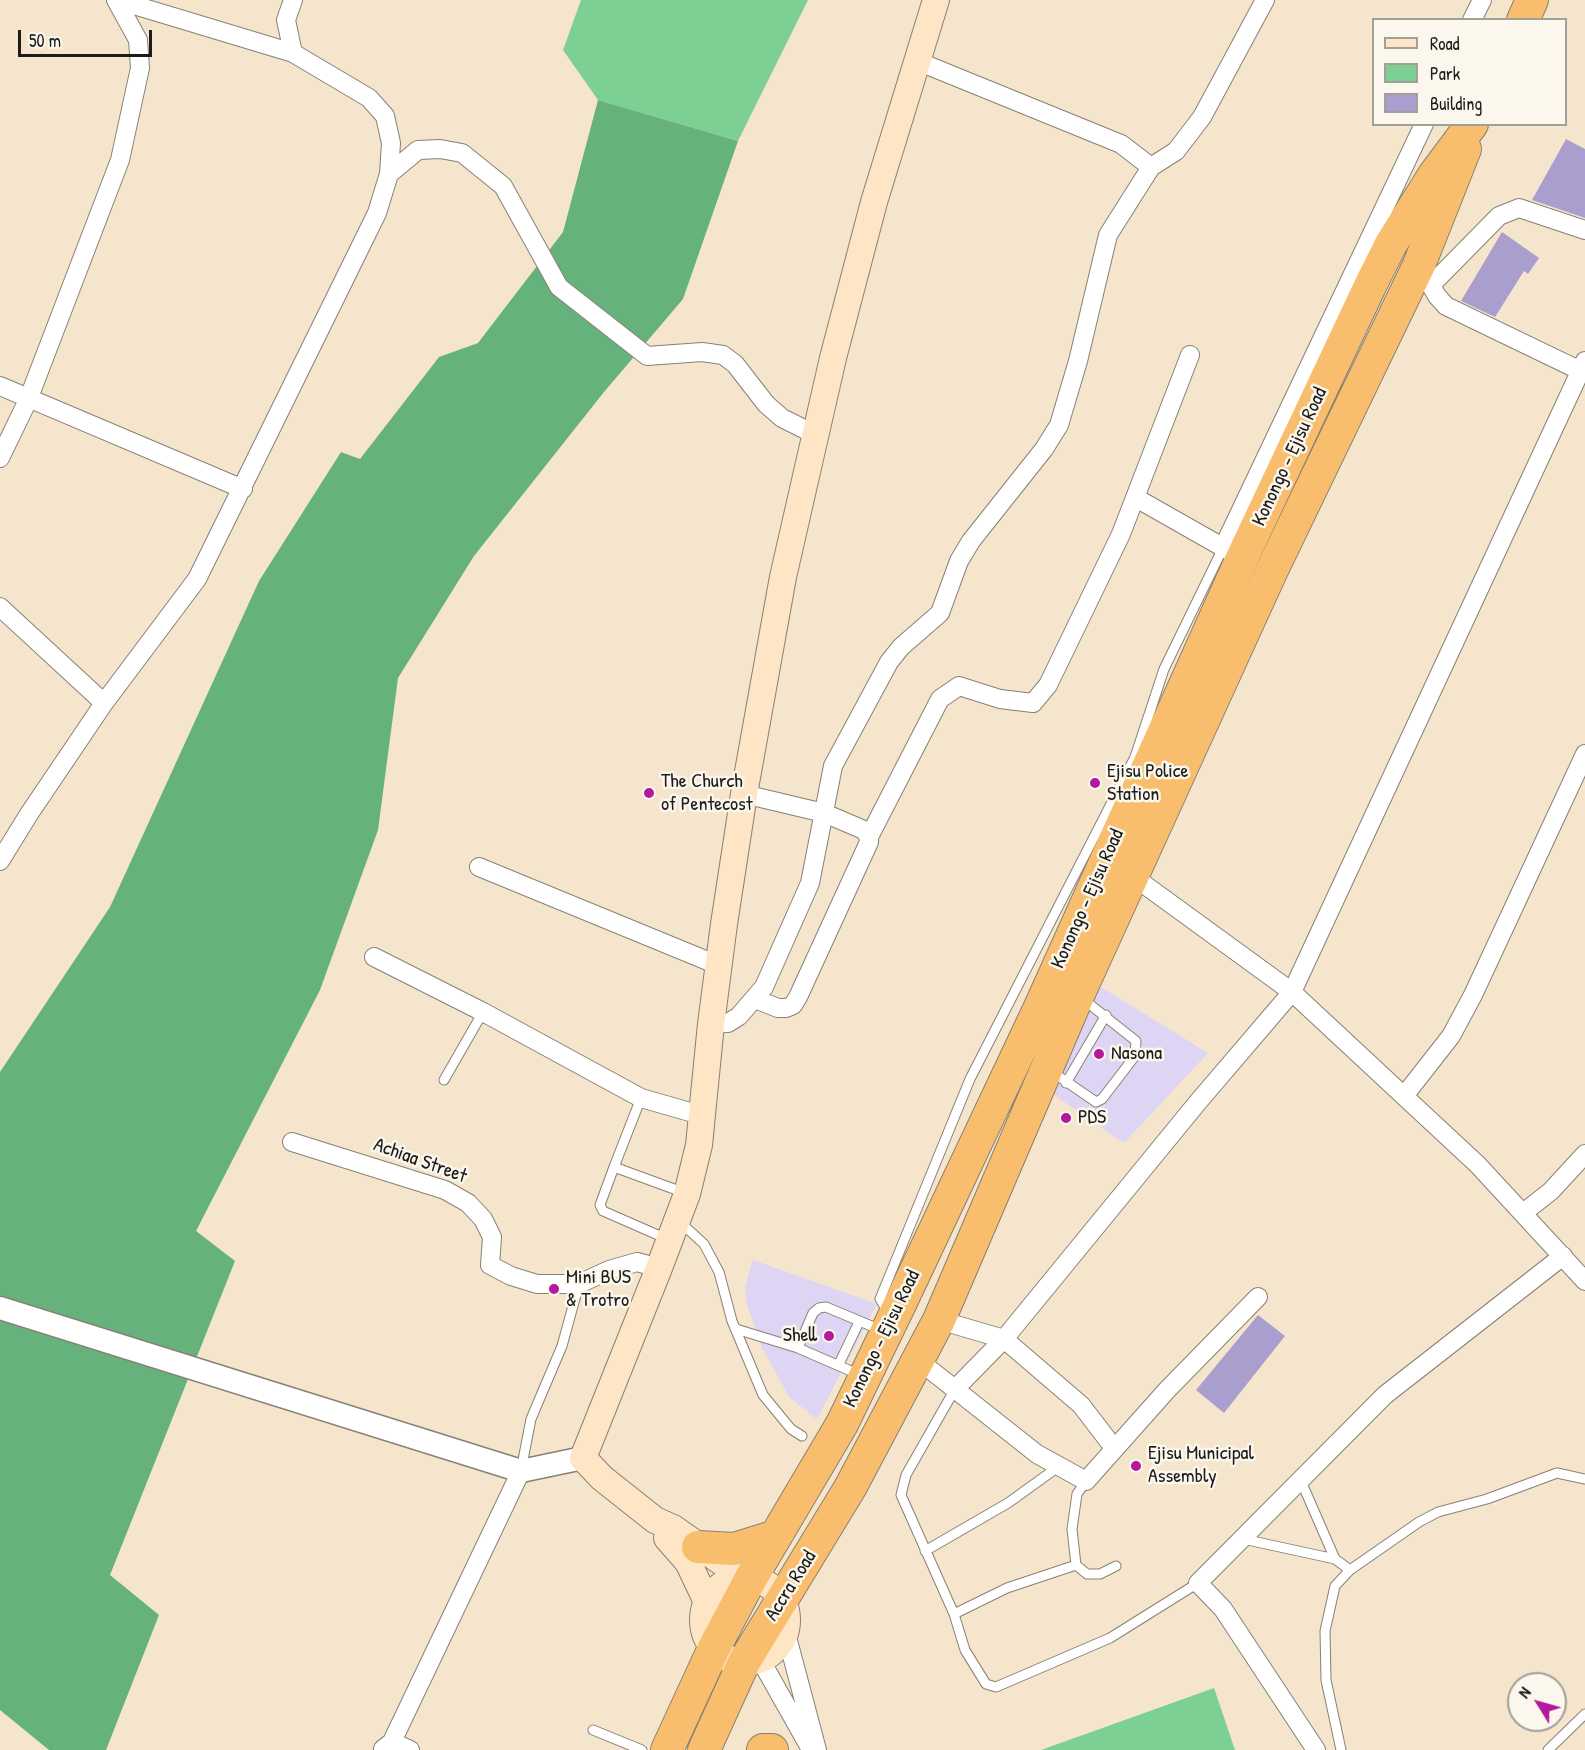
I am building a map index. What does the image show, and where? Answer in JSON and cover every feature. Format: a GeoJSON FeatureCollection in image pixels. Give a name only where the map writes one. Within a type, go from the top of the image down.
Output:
{"type":"FeatureCollection","features":[{"type":"Feature","properties":{"kind":"highway"},"geometry":{"type":"LineString","coordinates":[[1524,18],[1532,0]]}},
{"type":"Feature","properties":{"kind":"highway","name":"Konongo - Ejisu Road"},"geometry":{"type":"LineString","coordinates":[[885,1424],[939,1320],[1056,1075],[1078,995],[1134,877],[1271,572],[1426,275],[1471,126]]}},
{"type":"Feature","properties":{"kind":"highway","name":"Konongo - Ejisu Road"},"geometry":{"type":"LineString","coordinates":[[667,1750],[747,1577],[776,1536],[842,1424],[851,1371],[879,1324],[1040,1007],[1142,760],[1233,553],[1391,244],[1434,175],[1471,126]]}},
{"type":"Feature","properties":{"kind":"highway","name":"Accra Road"},"geometry":{"type":"LineString","coordinates":[[704,1750],[752,1661],[782,1598],[833,1517],[885,1424]]}},
{"type":"Feature","properties":{"kind":"highway"},"geometry":{"type":"LineString","coordinates":[[698,1547],[734,1549],[776,1536]]}},
{"type":"Feature","properties":{"kind":"highway"},"geometry":{"type":"LineString","coordinates":[[763,1750],[772,1750]]}},
{"type":"Feature","properties":{"kind":"main road"},"geometry":{"type":"LineString","coordinates":[[655,1520],[673,1528],[698,1547],[747,1577],[770,1585],[782,1598],[788,1616],[786,1633],[771,1653],[752,1661],[733,1660],[714,1648],[704,1627],[707,1602],[688,1562],[655,1520],[602,1478],[583,1458],[687,1194],[704,1116],[711,1024],[744,794],[783,577],[874,202],[936,0]]}},
{"type":"Feature","properties":{"kind":"main road"},"geometry":{"type":"LineString","coordinates":[[707,1602],[722,1585],[747,1577]]}},
{"type":"Feature","properties":{"kind":"street"},"geometry":{"type":"LineString","coordinates":[[0,861],[28,814],[104,704],[197,579],[377,213],[389,174],[391,143],[385,116],[369,98],[293,52],[116,0]]}},
{"type":"Feature","properties":{"kind":"street"},"geometry":{"type":"LineString","coordinates":[[0,458],[28,400],[122,149],[140,68],[138,40],[116,0]]}},
{"type":"Feature","properties":{"kind":"street"},"geometry":{"type":"LineString","coordinates":[[293,0],[286,20],[293,52]]}},
{"type":"Feature","properties":{"kind":"street"},"geometry":{"type":"LineString","coordinates":[[711,1024],[728,1023],[740,1016],[764,987],[810,884],[833,766],[878,679],[901,647],[940,613],[959,561],[971,541],[1044,449],[1059,425],[1078,361],[1108,235],[1152,167],[1176,151],[1202,117],[1265,0]]}},
{"type":"Feature","properties":{"kind":"street"},"geometry":{"type":"LineString","coordinates":[[1473,18],[1482,0]]}},
{"type":"Feature","properties":{"kind":"street"},"geometry":{"type":"LineString","coordinates":[[917,61],[1121,144],[1152,167]]}},
{"type":"Feature","properties":{"kind":"street"},"geometry":{"type":"LineString","coordinates":[[1136,498],[1233,553],[1423,126]]}},
{"type":"Feature","properties":{"kind":"street"},"geometry":{"type":"LineString","coordinates":[[389,174],[418,150],[440,149],[462,153],[503,186],[559,287],[647,356],[702,352],[723,355],[735,364],[766,404],[782,418],[816,435]]}},
{"type":"Feature","properties":{"kind":"street"},"geometry":{"type":"LineString","coordinates":[[956,1389],[1004,1339],[1198,1102],[1292,992],[1584,368],[1446,306],[1437,296],[1426,275],[1499,216],[1519,208],[1585,230]]}},
{"type":"Feature","properties":{"kind":"street"},"geometry":{"type":"LineString","coordinates":[[756,999],[778,1008],[786,1008],[793,1005],[798,997],[869,842],[869,837],[940,699],[959,686],[1000,699],[1033,703],[1048,684],[1136,498],[1190,355]]}},
{"type":"Feature","properties":{"kind":"street"},"geometry":{"type":"LineString","coordinates":[[0,386],[28,400],[243,489]]}},
{"type":"Feature","properties":{"kind":"street"},"geometry":{"type":"LineString","coordinates":[[0,607],[104,704]]}},
{"type":"Feature","properties":{"kind":"street"},"geometry":{"type":"LineString","coordinates":[[1404,1096],[1434,1060],[1467,1005],[1585,753]]}},
{"type":"Feature","properties":{"kind":"street"},"geometry":{"type":"LineString","coordinates":[[744,794],[824,813],[864,830],[869,837]]}},
{"type":"Feature","properties":{"kind":"street"},"geometry":{"type":"LineString","coordinates":[[479,867],[720,966]]}},
{"type":"Feature","properties":{"kind":"street"},"geometry":{"type":"LineString","coordinates":[[1134,877],[1292,992],[1404,1096],[1523,1213],[1585,1281]]}},
{"type":"Feature","properties":{"kind":"street"},"geometry":{"type":"LineString","coordinates":[[374,957],[483,1012],[641,1098],[704,1116]]}},
{"type":"Feature","properties":{"kind":"street","name":"Achiaa Street"},"geometry":{"type":"LineString","coordinates":[[292,1142],[445,1190],[468,1203],[483,1219],[492,1238],[490,1265],[511,1276],[537,1284],[579,1284],[609,1270],[637,1262],[659,1268]]}},
{"type":"Feature","properties":{"kind":"street"},"geometry":{"type":"LineString","coordinates":[[1523,1213],[1551,1191],[1585,1154]]}},
{"type":"Feature","properties":{"kind":"street"},"geometry":{"type":"LineString","coordinates":[[1316,1750],[1223,1609],[1198,1583],[1240,1538],[1301,1481],[1350,1428],[1385,1395],[1563,1256]]}},
{"type":"Feature","properties":{"kind":"street"},"geometry":{"type":"LineString","coordinates":[[918,1360],[1037,1454],[1086,1481],[1114,1448],[1258,1298]]}},
{"type":"Feature","properties":{"kind":"street"},"geometry":{"type":"LineString","coordinates":[[0,1308],[521,1471],[583,1458]]}},
{"type":"Feature","properties":{"kind":"street"},"geometry":{"type":"LineString","coordinates":[[939,1320],[1004,1339],[1081,1405],[1114,1448]]}},
{"type":"Feature","properties":{"kind":"street"},"geometry":{"type":"LineString","coordinates":[[411,1750],[387,1747],[521,1471]]}},
{"type":"Feature","properties":{"kind":"street"},"geometry":{"type":"LineString","coordinates":[[786,1633],[817,1750]]}},
{"type":"Feature","properties":{"kind":"street"},"geometry":{"type":"LineString","coordinates":[[752,1661],[811,1750]]}},
{"type":"Feature","properties":{"kind":"lane"},"geometry":{"type":"LineString","coordinates":[[1078,995],[1106,1015],[1136,1041],[1135,1056],[1102,1099],[1096,1102],[1056,1075],[1106,1015]]}},
{"type":"Feature","properties":{"kind":"lane"},"geometry":{"type":"LineString","coordinates":[[444,1080],[483,1012]]}},
{"type":"Feature","properties":{"kind":"lane"},"geometry":{"type":"LineString","coordinates":[[641,1098],[600,1205],[603,1211],[673,1229],[704,1244],[719,1272],[736,1329],[763,1395],[791,1429],[802,1436]]}},
{"type":"Feature","properties":{"kind":"lane"},"geometry":{"type":"LineString","coordinates":[[614,1167],[687,1194]]}},
{"type":"Feature","properties":{"kind":"lane"},"geometry":{"type":"LineString","coordinates":[[521,1471],[531,1419],[562,1346],[579,1284]]}},
{"type":"Feature","properties":{"kind":"lane"},"geometry":{"type":"LineString","coordinates":[[798,1348],[813,1313],[819,1308],[826,1307],[879,1324]]}},
{"type":"Feature","properties":{"kind":"lane"},"geometry":{"type":"LineString","coordinates":[[736,1329],[798,1348],[851,1371]]}},
{"type":"Feature","properties":{"kind":"lane"},"geometry":{"type":"LineString","coordinates":[[956,1389],[906,1475],[902,1495],[954,1614],[965,1650],[986,1684],[996,1687],[1110,1638],[1198,1583]]}},
{"type":"Feature","properties":{"kind":"lane"},"geometry":{"type":"LineString","coordinates":[[926,1551],[1008,1503],[1058,1467]]}},
{"type":"Feature","properties":{"kind":"lane"},"geometry":{"type":"LineString","coordinates":[[1341,1750],[1326,1680],[1325,1632],[1335,1586],[1350,1570],[1419,1522],[1438,1512],[1487,1499],[1557,1473],[1585,1479]]}},
{"type":"Feature","properties":{"kind":"lane"},"geometry":{"type":"LineString","coordinates":[[1086,1481],[1077,1494],[1072,1529],[1076,1565],[1087,1574],[1100,1574],[1116,1566]]}},
{"type":"Feature","properties":{"kind":"lane"},"geometry":{"type":"LineString","coordinates":[[1301,1481],[1335,1559]]}},
{"type":"Feature","properties":{"kind":"lane"},"geometry":{"type":"LineString","coordinates":[[1240,1538],[1335,1559],[1350,1570]]}},
{"type":"Feature","properties":{"kind":"lane"},"geometry":{"type":"LineString","coordinates":[[954,1614],[1007,1588],[1076,1565]]}},
{"type":"Feature","properties":{"kind":"lane"},"geometry":{"type":"LineString","coordinates":[[1548,1750],[1585,1714]]}},
{"type":"Feature","properties":{"kind":"lane"},"geometry":{"type":"LineString","coordinates":[[593,1730],[642,1750]]}},
{"type":"Feature","properties":{"kind":"shaded area"},"geometry":{"type":"Polygon","coordinates":[[[1096,984],[1208,1053],[1124,1143],[1048,1091],[1096,984]]]}},
{"type":"Feature","properties":{"kind":"shaded area"},"geometry":{"type":"Polygon","coordinates":[[[753,1260],[877,1304],[817,1419],[790,1398],[762,1348],[747,1305],[745,1287],[753,1260]]]}},
{"type":"Feature","properties":{"kind":"green space"},"geometry":{"type":"Polygon","coordinates":[[[581,0],[808,0],[738,141],[598,100],[563,50],[581,0]]]}},
{"type":"Feature","properties":{"kind":"green space"},"geometry":{"type":"Polygon","coordinates":[[[598,100],[738,141],[683,299],[604,392],[474,556],[398,678],[378,830],[320,990],[196,1231],[235,1261],[110,1575],[159,1615],[106,1750],[49,1750],[0,1710],[0,1072],[110,907],[259,581],[341,452],[360,459],[439,357],[478,343],[563,232],[598,100]]]}},
{"type":"Feature","properties":{"kind":"green space"},"geometry":{"type":"Polygon","coordinates":[[[1214,1688],[1235,1750],[1041,1750],[1214,1688]]]}},
{"type":"Feature","properties":{"kind":"building"},"geometry":{"type":"Polygon","coordinates":[[[1566,139],[1585,149],[1585,218],[1532,200],[1566,139]]]}},
{"type":"Feature","properties":{"kind":"building"},"geometry":{"type":"Polygon","coordinates":[[[1502,232],[1539,258],[1528,274],[1524,271],[1495,317],[1461,301],[1502,232]]]}},
{"type":"Feature","properties":{"kind":"building"},"geometry":{"type":"Polygon","coordinates":[[[1258,1315],[1285,1336],[1224,1413],[1196,1390],[1258,1315]]]}},
{"type":"Feature","properties":{"kind":"place","name":"Ejisu Police Station"},"geometry":{"type":"Point","coordinates":[1095,783]}},
{"type":"Feature","properties":{"kind":"place","name":"The Church of Pentecost"},"geometry":{"type":"Point","coordinates":[649,793]}},
{"type":"Feature","properties":{"kind":"place","name":"Nasona"},"geometry":{"type":"Point","coordinates":[1099,1054]}},
{"type":"Feature","properties":{"kind":"place","name":"PDS"},"geometry":{"type":"Point","coordinates":[1066,1118]}},
{"type":"Feature","properties":{"kind":"place","name":"Mini BUS & Trotro"},"geometry":{"type":"Point","coordinates":[554,1289]}},
{"type":"Feature","properties":{"kind":"place","name":"Shell"},"geometry":{"type":"Point","coordinates":[829,1336]}},
{"type":"Feature","properties":{"kind":"place","name":"Ejisu Municipal Assembly"},"geometry":{"type":"Point","coordinates":[1136,1466]}}]}
